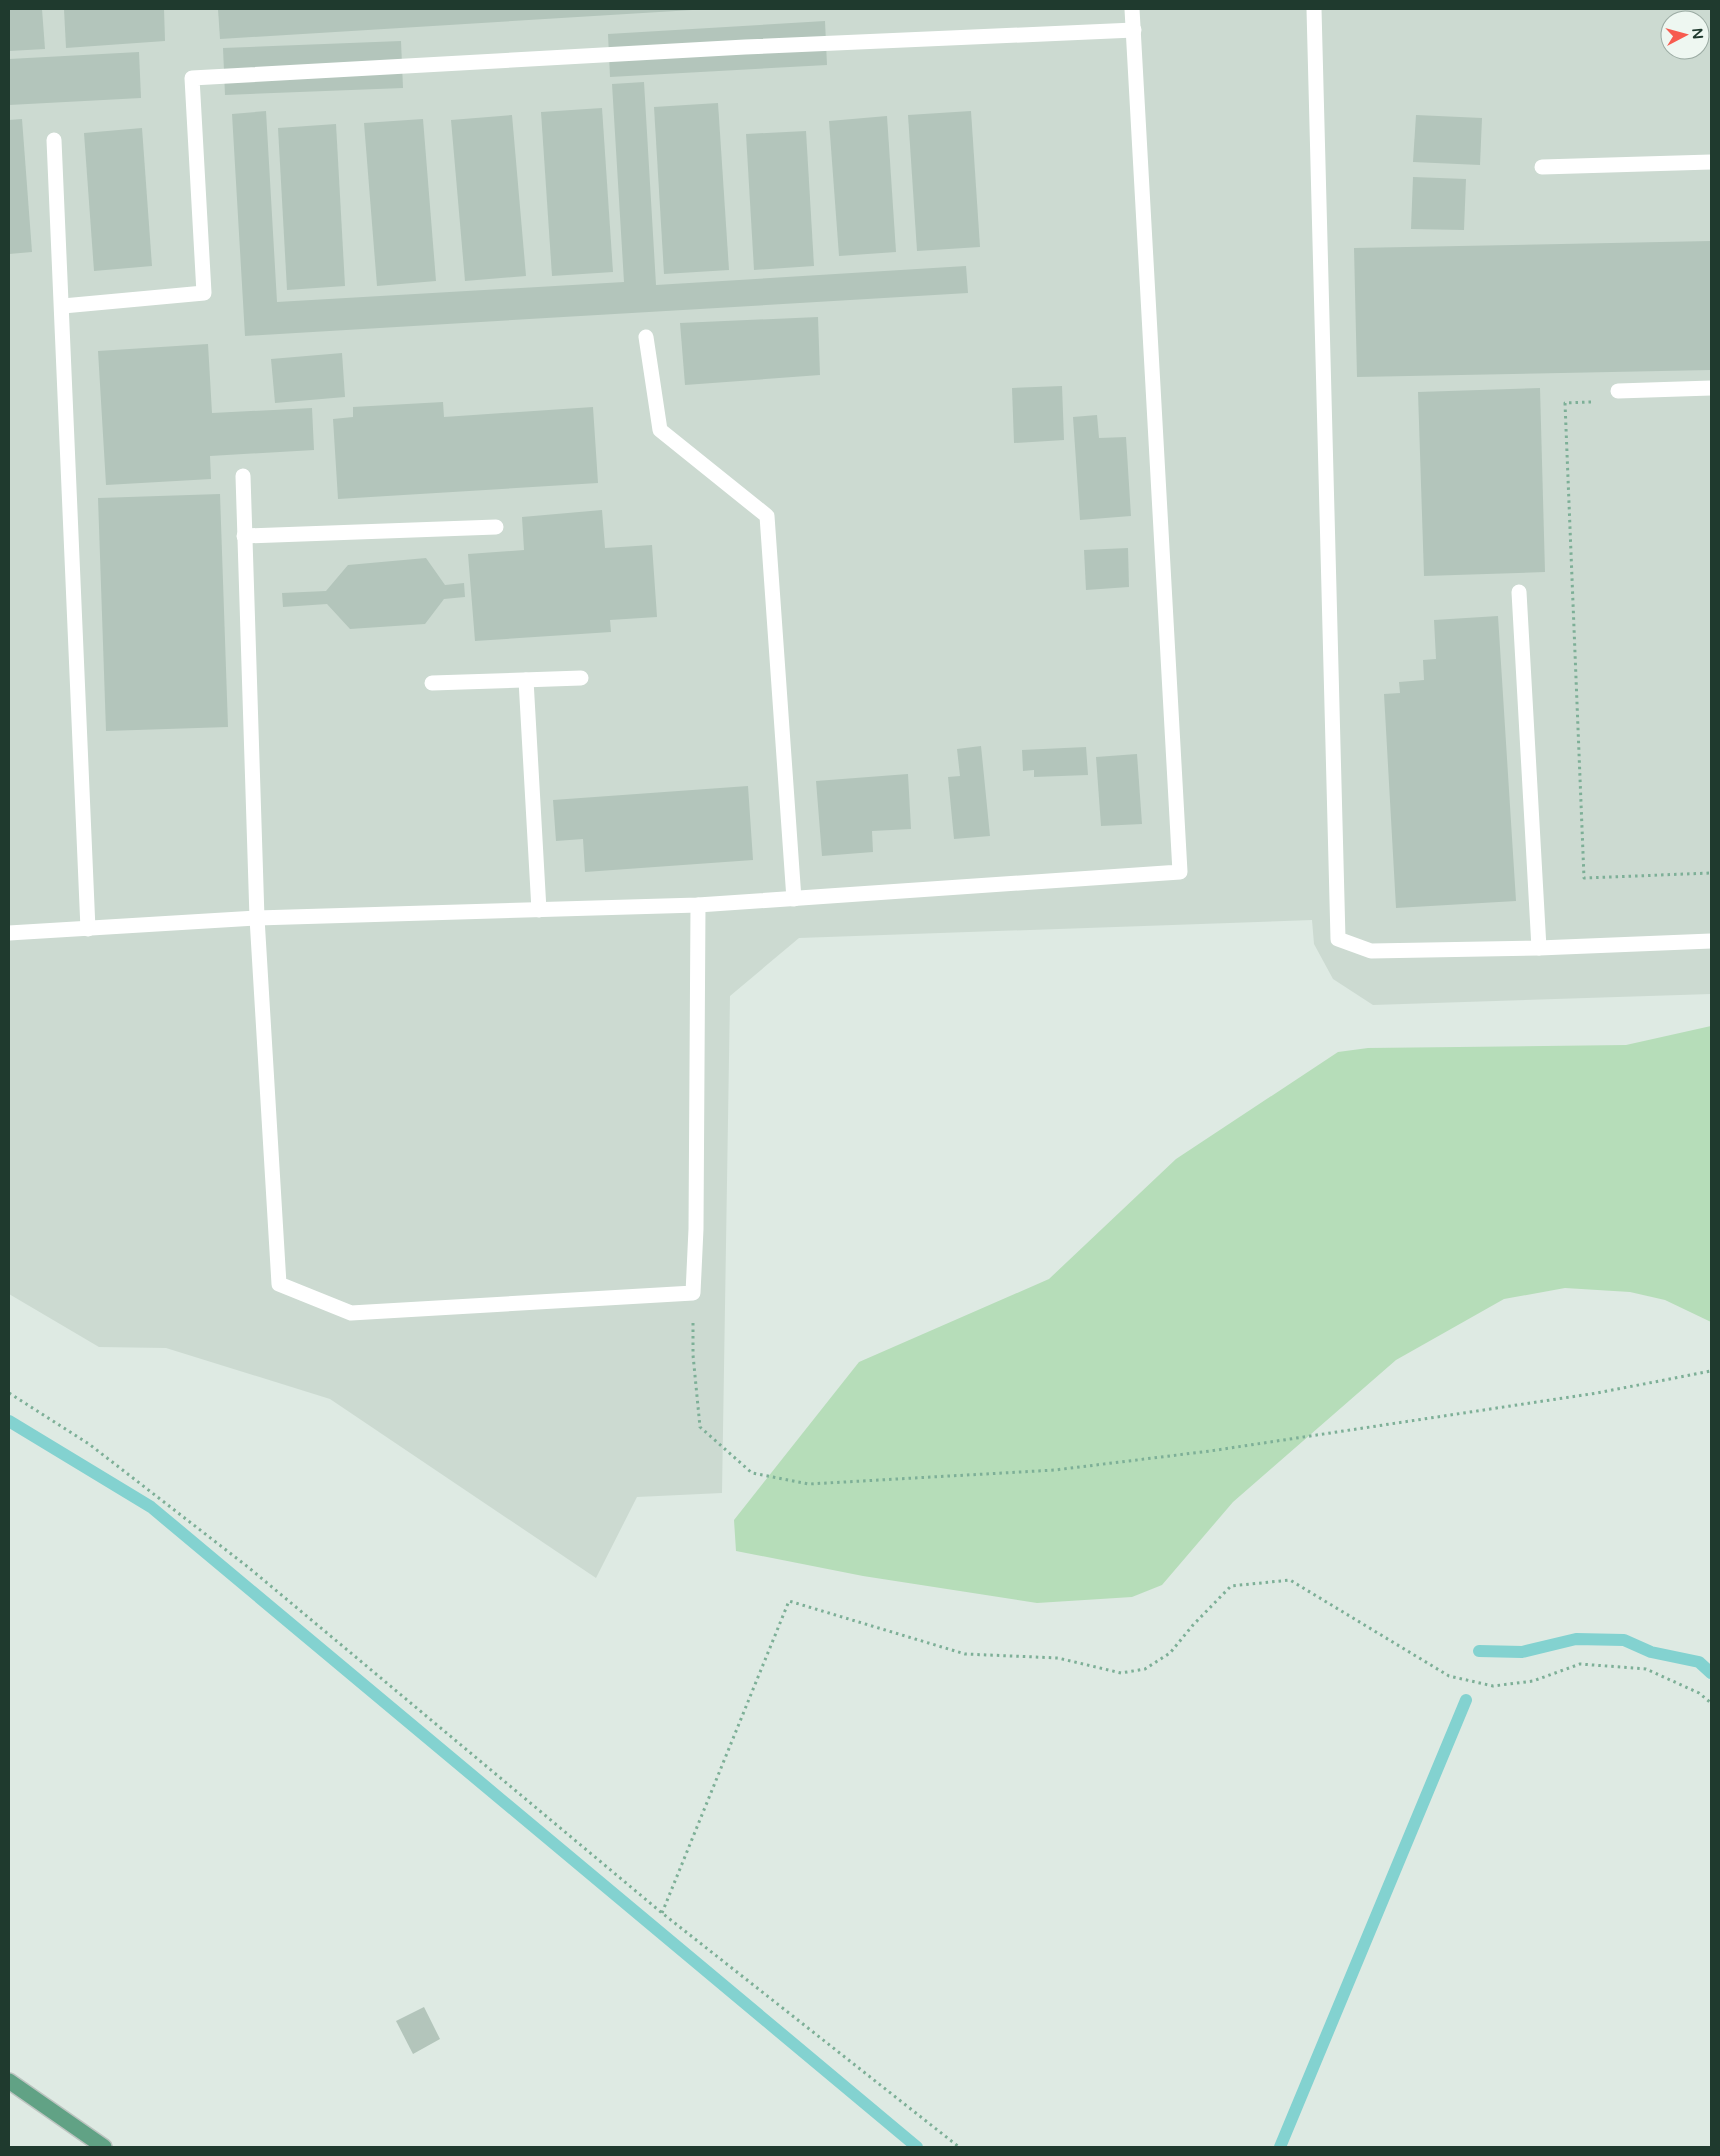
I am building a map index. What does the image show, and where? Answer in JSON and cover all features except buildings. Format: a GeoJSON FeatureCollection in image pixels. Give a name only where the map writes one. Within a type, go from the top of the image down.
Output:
{"type":"FeatureCollection","features":[{"type":"Feature","properties":{"kind":"main road"},"geometry":{"type":"LineString","coordinates":[[9,2082],[104,2147]]}},
{"type":"Feature","properties":{"kind":"lane"},"geometry":{"type":"LineString","coordinates":[[9,933],[257,918],[698,905],[1180,872],[1132,9]]}},
{"type":"Feature","properties":{"kind":"lane"},"geometry":{"type":"LineString","coordinates":[[1314,9],[1338,939],[1371,951],[1539,948],[1711,941]]}},
{"type":"Feature","properties":{"kind":"lane"},"geometry":{"type":"LineString","coordinates":[[63,306],[204,293],[192,78],[745,48],[1134,30]]}},
{"type":"Feature","properties":{"kind":"lane"},"geometry":{"type":"LineString","coordinates":[[54,140],[63,306],[88,929]]}},
{"type":"Feature","properties":{"kind":"lane"},"geometry":{"type":"LineString","coordinates":[[1542,167],[1711,162]]}},
{"type":"Feature","properties":{"kind":"lane"},"geometry":{"type":"LineString","coordinates":[[646,337],[660,430],[767,516],[794,899]]}},
{"type":"Feature","properties":{"kind":"lane"},"geometry":{"type":"LineString","coordinates":[[1618,391],[1711,388]]}},
{"type":"Feature","properties":{"kind":"lane"},"geometry":{"type":"LineString","coordinates":[[243,476],[257,918],[279,1284],[352,1313],[693,1293],[696,1228],[698,905]]}},
{"type":"Feature","properties":{"kind":"lane"},"geometry":{"type":"LineString","coordinates":[[244,536],[496,527]]}},
{"type":"Feature","properties":{"kind":"lane"},"geometry":{"type":"LineString","coordinates":[[1519,592],[1539,948]]}},
{"type":"Feature","properties":{"kind":"lane"},"geometry":{"type":"LineString","coordinates":[[432,683],[581,678]]}},
{"type":"Feature","properties":{"kind":"lane"},"geometry":{"type":"LineString","coordinates":[[526,680],[539,910]]}},
{"type":"Feature","properties":{"kind":"path"},"geometry":{"type":"LineString","coordinates":[[1594,402],[1565,403],[1584,878],[1711,873]]}},
{"type":"Feature","properties":{"kind":"path"},"geometry":{"type":"LineString","coordinates":[[693,1293],[693,1355],[700,1427],[752,1473],[809,1484],[1055,1470],[1210,1451],[1597,1393],[1711,1371]]}},
{"type":"Feature","properties":{"kind":"path"},"geometry":{"type":"LineString","coordinates":[[9,1393],[89,1444],[248,1567],[662,1912],[959,2147]]}},
{"type":"Feature","properties":{"kind":"path"},"geometry":{"type":"LineString","coordinates":[[662,1912],[789,1601],[964,1654],[1058,1658],[1121,1673],[1145,1669],[1170,1653],[1193,1625],[1231,1586],[1290,1580],[1449,1676],[1493,1686],[1533,1681],[1580,1664],[1646,1669],[1699,1693],[1711,1703]]}},
{"type":"Feature","properties":{"kind":"shaded area"},"geometry":{"type":"Polygon","coordinates":[[[9,9],[1711,9],[1711,994],[1373,1005],[1333,979],[1314,944],[1312,920],[799,938],[730,996],[722,1493],[637,1497],[596,1578],[330,1399],[166,1348],[99,1347],[9,1294],[9,9]]]}},
{"type":"Feature","properties":{"kind":"green space"},"geometry":{"type":"Polygon","coordinates":[[[1711,1026],[1711,1322],[1665,1300],[1630,1292],[1565,1288],[1504,1299],[1396,1360],[1233,1502],[1162,1585],[1132,1597],[1037,1603],[863,1576],[736,1551],[734,1520],[859,1362],[1049,1279],[1176,1159],[1338,1052],[1368,1048],[1626,1045],[1711,1026]]]}},
{"type":"Feature","properties":{"kind":"waterway"},"geometry":{"type":"LineString","coordinates":[[9,1421],[151,1507],[917,2147]]}},
{"type":"Feature","properties":{"kind":"waterway"},"geometry":{"type":"LineString","coordinates":[[1479,1651],[1522,1652],[1576,1639],[1624,1640],[1651,1652],[1699,1662],[1711,1673]]}},
{"type":"Feature","properties":{"kind":"waterway"},"geometry":{"type":"LineString","coordinates":[[1280,2147],[1466,1700]]}}]}
